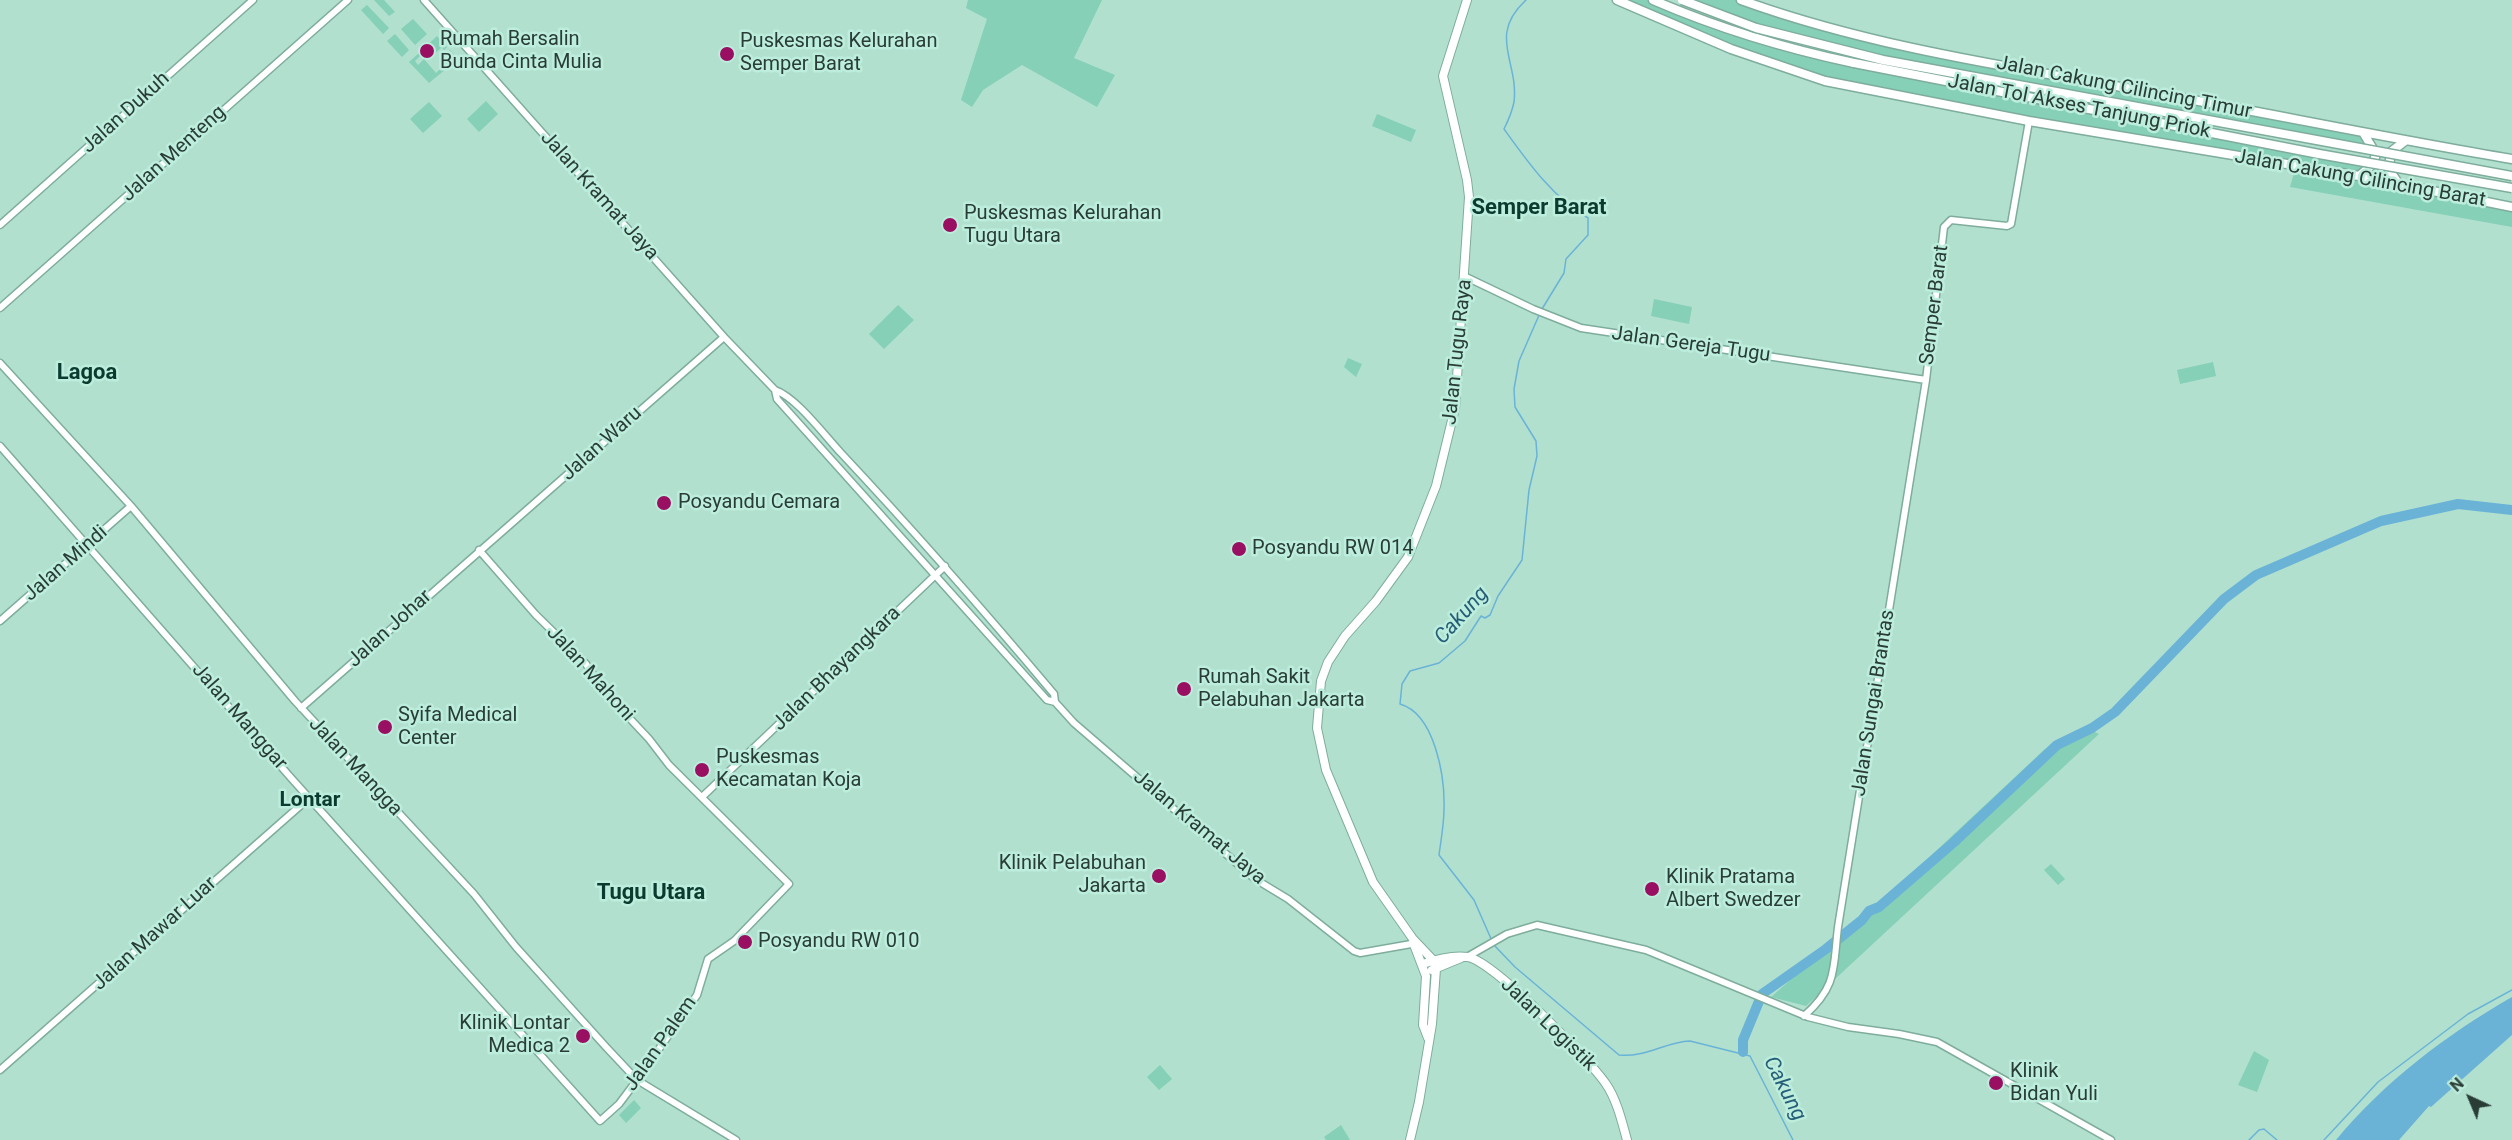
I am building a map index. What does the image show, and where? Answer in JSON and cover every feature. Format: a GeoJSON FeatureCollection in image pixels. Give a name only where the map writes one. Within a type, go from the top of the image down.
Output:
{"type":"FeatureCollection","features":[{"type":"Feature","properties":{"kind":"highway","name":"Jalan Cakung Cilincing Barat"},"geometry":{"type":"LineString","coordinates":[[1617,0],[1731,50],[1811,77],[2029,121],[2359,176],[2512,207]]}},
{"type":"Feature","properties":{"kind":"highway","name":"Jalan Tol Akses Tanjung Priok"},"geometry":{"type":"LineString","coordinates":[[1653,0],[1738,34],[1789,49],[2319,154],[2512,189]]}},
{"type":"Feature","properties":{"kind":"highway","name":"Jalan Tol Akses Tanjung Priok"},"geometry":{"type":"LineString","coordinates":[[1682,0],[1778,34],[1883,60],[2512,176]]}},
{"type":"Feature","properties":{"kind":"highway","name":"Jalan Cakung Cilincing Timur"},"geometry":{"type":"LineString","coordinates":[[1741,0],[1813,25],[1954,56],[2364,134],[2512,159]]}},
{"type":"Feature","properties":{"kind":"highway"},"geometry":{"type":"LineString","coordinates":[[2359,176],[2373,164],[2376,154],[2364,134]]}},
{"type":"Feature","properties":{"kind":"highway"},"geometry":{"type":"LineString","coordinates":[[2400,186],[2388,168],[2392,151],[2405,141]]}},
{"type":"Feature","properties":{"kind":"main road","name":"Jalan Tugu Raya"},"geometry":{"type":"LineString","coordinates":[[1415,941],[1367,870],[1326,770],[1317,728],[1321,681],[1328,662],[1341,640],[1376,601],[1408,557],[1436,486],[1455,408],[1466,277],[1467,180],[1443,76],[1467,0]]}},
{"type":"Feature","properties":{"kind":"main road"},"geometry":{"type":"LineString","coordinates":[[1410,1140],[1419,1102],[1436,969],[1432,960],[1415,941]]}},
{"type":"Feature","properties":{"kind":"main road"},"geometry":{"type":"LineString","coordinates":[[1415,941],[1424,968],[1423,1025],[1428,1038]]}},
{"type":"Feature","properties":{"kind":"main road"},"geometry":{"type":"LineString","coordinates":[[1424,968],[1432,960],[1454,956],[1464,957]]}},
{"type":"Feature","properties":{"kind":"main road"},"geometry":{"type":"LineString","coordinates":[[1424,968],[1436,969],[1464,957]]}},
{"type":"Feature","properties":{"kind":"main road","name":"Jalan Logistik"},"geometry":{"type":"LineString","coordinates":[[1464,957],[1481,963],[1494,973],[1573,1045],[1610,1090],[1627,1140]]}},
{"type":"Feature","properties":{"kind":"street","name":"Jalan Dukuh"},"geometry":{"type":"LineString","coordinates":[[0,225],[253,0]]}},
{"type":"Feature","properties":{"kind":"street","name":"Jalan Menteng"},"geometry":{"type":"LineString","coordinates":[[0,308],[348,0]]}},
{"type":"Feature","properties":{"kind":"street","name":"Jalan Kramat Jaya"},"geometry":{"type":"LineString","coordinates":[[424,0],[724,337],[775,390],[783,393],[806,416],[945,566],[1054,694],[1054,702]]}},
{"type":"Feature","properties":{"kind":"street","name":"Semper Barat"},"geometry":{"type":"LineString","coordinates":[[1926,380],[1944,227],[1951,220],[2007,226],[2011,224],[2029,121]]}},
{"type":"Feature","properties":{"kind":"street","name":"Jalan Gereja Tugu"},"geometry":{"type":"LineString","coordinates":[[1466,277],[1533,309],[1587,330],[1926,380]]}},
{"type":"Feature","properties":{"kind":"street","name":"Jalan Waru"},"geometry":{"type":"LineString","coordinates":[[479,550],[724,337]]}},
{"type":"Feature","properties":{"kind":"street","name":"Jalan Mangga"},"geometry":{"type":"LineString","coordinates":[[0,363],[130,506],[302,708],[474,894],[516,947],[637,1080],[736,1140]]}},
{"type":"Feature","properties":{"kind":"street","name":"Jalan Sungai Brantas"},"geometry":{"type":"LineString","coordinates":[[1804,1016],[1820,1002],[1832,984],[1835,947],[1926,380]]}},
{"type":"Feature","properties":{"kind":"street","name":"Jalan Kramat Jaya"},"geometry":{"type":"LineString","coordinates":[[775,390],[777,399],[1047,700],[1054,702],[1074,723],[1215,845],[1255,879],[1288,899],[1354,951],[1360,953],[1415,941]]}},
{"type":"Feature","properties":{"kind":"street","name":"Jalan Manggar"},"geometry":{"type":"LineString","coordinates":[[0,446],[309,798],[598,1120]]}},
{"type":"Feature","properties":{"kind":"street","name":"Jalan Mindi"},"geometry":{"type":"LineString","coordinates":[[0,621],[130,506]]}},
{"type":"Feature","properties":{"kind":"street","name":"Jalan Johar"},"geometry":{"type":"LineString","coordinates":[[302,708],[479,550]]}},
{"type":"Feature","properties":{"kind":"street","name":"Jalan Mahoni"},"geometry":{"type":"LineString","coordinates":[[479,550],[536,615],[586,664],[605,693],[649,739],[669,765],[789,884]]}},
{"type":"Feature","properties":{"kind":"street","name":"Jalan Bhayangkara"},"geometry":{"type":"LineString","coordinates":[[702,797],[945,566]]}},
{"type":"Feature","properties":{"kind":"street","name":"Jalan Mawar Luar"},"geometry":{"type":"LineString","coordinates":[[0,1070],[309,798]]}},
{"type":"Feature","properties":{"kind":"street","name":"Jalan Palem"},"geometry":{"type":"LineString","coordinates":[[598,1120],[614,1109],[637,1080],[697,995],[708,959],[734,941],[789,884]]}},
{"type":"Feature","properties":{"kind":"street"},"geometry":{"type":"LineString","coordinates":[[1464,957],[1496,939],[1531,926],[1544,926],[1659,954],[1804,1016],[1848,1027],[1936,1042],[2111,1140]]}},
{"type":"Feature","properties":{"kind":"green space"},"geometry":{"type":"Polygon","coordinates":[[[374,0],[384,0],[395,12],[389,16],[374,0]]]}},
{"type":"Feature","properties":{"kind":"green space"},"geometry":{"type":"Polygon","coordinates":[[[968,0],[1102,0],[1074,58],[1115,75],[1097,107],[1022,65],[983,90],[972,107],[961,100],[987,19],[966,8],[968,0]]]}},
{"type":"Feature","properties":{"kind":"green space"},"geometry":{"type":"Polygon","coordinates":[[[1617,0],[1653,0],[1789,49],[2374,162],[2360,176],[2512,207],[2512,227],[2290,187],[2296,166],[1811,77],[1617,0]]]}},
{"type":"Feature","properties":{"kind":"green space"},"geometry":{"type":"Polygon","coordinates":[[[1682,0],[1740,0],[1813,25],[2364,134],[2375,148],[1815,44],[1682,0]]]}},
{"type":"Feature","properties":{"kind":"green space"},"geometry":{"type":"Polygon","coordinates":[[[367,5],[389,28],[383,34],[361,10],[367,5]]]}},
{"type":"Feature","properties":{"kind":"green space"},"geometry":{"type":"Polygon","coordinates":[[[413,19],[427,34],[415,45],[401,29],[413,19]]]}},
{"type":"Feature","properties":{"kind":"green space"},"geometry":{"type":"Polygon","coordinates":[[[395,34],[409,50],[402,57],[387,41],[395,34]]]}},
{"type":"Feature","properties":{"kind":"green space"},"geometry":{"type":"Polygon","coordinates":[[[437,36],[447,47],[444,50],[442,47],[432,56],[426,50],[422,53],[421,51],[437,36]]]}},
{"type":"Feature","properties":{"kind":"green space"},"geometry":{"type":"Polygon","coordinates":[[[450,50],[458,59],[429,83],[409,62],[419,53],[421,55],[415,61],[418,65],[424,59],[436,73],[442,67],[440,63],[449,55],[447,52],[450,50]]]}},
{"type":"Feature","properties":{"kind":"green space"},"geometry":{"type":"Polygon","coordinates":[[[486,101],[498,114],[479,132],[467,119],[486,101]]]}},
{"type":"Feature","properties":{"kind":"green space"},"geometry":{"type":"Polygon","coordinates":[[[429,102],[442,116],[423,133],[410,119],[429,102]]]}},
{"type":"Feature","properties":{"kind":"green space"},"geometry":{"type":"Polygon","coordinates":[[[1377,114],[1416,130],[1411,142],[1372,126],[1377,114]]]}},
{"type":"Feature","properties":{"kind":"green space"},"geometry":{"type":"Polygon","coordinates":[[[1654,299],[1692,307],[1689,324],[1651,316],[1654,299]]]}},
{"type":"Feature","properties":{"kind":"green space"},"geometry":{"type":"Polygon","coordinates":[[[898,305],[914,320],[884,349],[869,334],[898,305]]]}},
{"type":"Feature","properties":{"kind":"green space"},"geometry":{"type":"Polygon","coordinates":[[[1348,358],[1362,364],[1356,377],[1344,367],[1348,358]]]}},
{"type":"Feature","properties":{"kind":"green space"},"geometry":{"type":"Polygon","coordinates":[[[2213,362],[2216,376],[2180,384],[2177,370],[2213,362]]]}},
{"type":"Feature","properties":{"kind":"green space"},"geometry":{"type":"Polygon","coordinates":[[[2088,729],[2099,734],[1806,1006],[1771,997],[1924,862],[2045,749],[2088,729]]]}},
{"type":"Feature","properties":{"kind":"green space"},"geometry":{"type":"Polygon","coordinates":[[[2051,864],[2065,879],[2058,885],[2044,870],[2051,864]]]}},
{"type":"Feature","properties":{"kind":"green space"},"geometry":{"type":"Polygon","coordinates":[[[2254,1051],[2269,1060],[2257,1092],[2238,1085],[2254,1051]]]}},
{"type":"Feature","properties":{"kind":"green space"},"geometry":{"type":"Polygon","coordinates":[[[1160,1065],[1172,1079],[1159,1090],[1147,1077],[1160,1065]]]}},
{"type":"Feature","properties":{"kind":"green space"},"geometry":{"type":"Polygon","coordinates":[[[634,1100],[641,1108],[626,1123],[619,1115],[634,1100]]]}},
{"type":"Feature","properties":{"kind":"green space"},"geometry":{"type":"Polygon","coordinates":[[[1341,1125],[1350,1140],[1326,1140],[1324,1137],[1341,1125]]]}},
{"type":"Feature","properties":{"kind":"water"},"geometry":{"type":"Polygon","coordinates":[[[2512,997],[2512,1035],[2431,1107],[2429,1106],[2399,1140],[2336,1140],[2375,1098],[2440,1043],[2512,997]]]}},
{"type":"Feature","properties":{"kind":"waterway","name":"Cakung"},"geometry":{"type":"LineString","coordinates":[[1526,0],[1514,13],[1508,25],[1506,37],[1514,87],[1514,102],[1504,129],[1531,166],[1552,189],[1575,210],[1588,218],[1588,235],[1566,259],[1564,273],[1542,309]]}},
{"type":"Feature","properties":{"kind":"waterway","name":"Cakung"},"geometry":{"type":"LineString","coordinates":[[1492,941],[1474,900],[1439,855],[1444,809],[1440,764],[1430,733],[1422,720],[1412,710],[1400,704],[1402,684],[1410,671],[1439,663],[1465,641],[1481,616],[1485,618],[1490,615],[1498,596],[1522,560],[1529,490],[1537,456],[1536,441],[1515,407],[1514,389],[1519,361],[1540,313]]}},
{"type":"Feature","properties":{"kind":"waterway"},"geometry":{"type":"LineString","coordinates":[[1743,1052],[1743,1040],[1762,994],[1826,949],[1862,920],[1869,911],[1879,907],[1953,843],[2057,745],[2092,728],[2115,712],[2224,599],[2256,575],[2381,521],[2458,504],[2512,510]]}},
{"type":"Feature","properties":{"kind":"waterway","name":"Cakung"},"geometry":{"type":"LineString","coordinates":[[1494,945],[1515,967],[1619,1055],[1638,1054],[1690,1041],[1750,1056],[1793,1140]]}},
{"type":"Feature","properties":{"kind":"waterway"},"geometry":{"type":"LineString","coordinates":[[2324,1140],[2378,1082],[2468,1014],[2512,990]]}},
{"type":"Feature","properties":{"kind":"waterway"},"geometry":{"type":"LineString","coordinates":[[2249,1140],[2259,1130],[2264,1129],[2277,1140]]}},
{"type":"Feature","properties":{"kind":"place","name":"Rumah Bersalin Bunda Cinta Mulia"},"geometry":{"type":"Point","coordinates":[427,51]}},
{"type":"Feature","properties":{"kind":"place","name":"Puskesmas Kelurahan Semper Barat"},"geometry":{"type":"Point","coordinates":[727,54]}},
{"type":"Feature","properties":{"kind":"place","name":"Puskesmas Kelurahan Tugu Utara"},"geometry":{"type":"Point","coordinates":[950,225]}},
{"type":"Feature","properties":{"kind":"place","name":"Posyandu Cemara"},"geometry":{"type":"Point","coordinates":[664,503]}},
{"type":"Feature","properties":{"kind":"place","name":"Posyandu RW 014"},"geometry":{"type":"Point","coordinates":[1239,549]}},
{"type":"Feature","properties":{"kind":"place","name":"Rumah Sakit Pelabuhan Jakarta"},"geometry":{"type":"Point","coordinates":[1184,689]}},
{"type":"Feature","properties":{"kind":"place","name":"Syifa Medical Center"},"geometry":{"type":"Point","coordinates":[385,727]}},
{"type":"Feature","properties":{"kind":"place","name":"Puskesmas Kecamatan Koja"},"geometry":{"type":"Point","coordinates":[702,770]}},
{"type":"Feature","properties":{"kind":"place","name":"Klinik Pelabuhan Jakarta"},"geometry":{"type":"Point","coordinates":[1159,876]}},
{"type":"Feature","properties":{"kind":"place","name":"Klinik Pratama Albert Swedzer"},"geometry":{"type":"Point","coordinates":[1652,889]}},
{"type":"Feature","properties":{"kind":"place","name":"Posyandu RW 010"},"geometry":{"type":"Point","coordinates":[745,942]}},
{"type":"Feature","properties":{"kind":"place","name":"Klinik Lontar Medica 2"},"geometry":{"type":"Point","coordinates":[583,1036]}},
{"type":"Feature","properties":{"kind":"place","name":"Klinik Bidan Yuli"},"geometry":{"type":"Point","coordinates":[1996,1083]}},
{"type":"Feature","properties":{"kind":"district","name":"Semper Barat"},"geometry":{"type":"Point","coordinates":[1539,208]}},
{"type":"Feature","properties":{"kind":"district","name":"Lagoa"},"geometry":{"type":"Point","coordinates":[87,373]}},
{"type":"Feature","properties":{"kind":"district","name":"Lontar"},"geometry":{"type":"Point","coordinates":[310,801]}},
{"type":"Feature","properties":{"kind":"district","name":"Tugu Utara"},"geometry":{"type":"Point","coordinates":[651,893]}}]}
